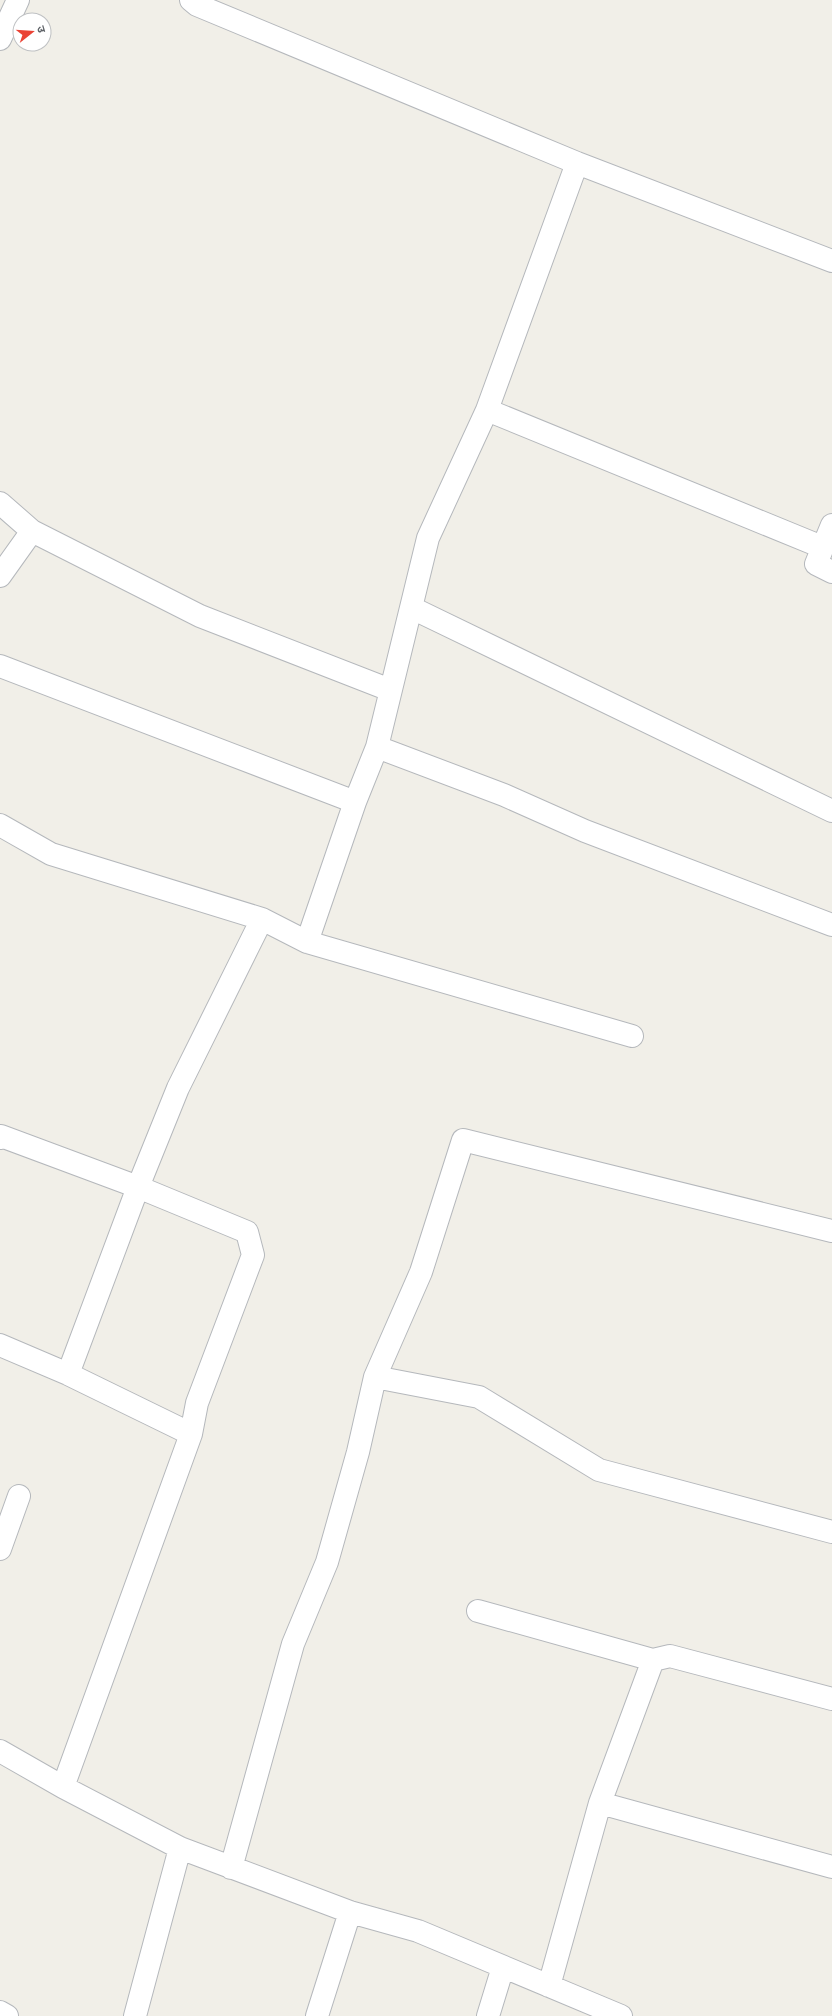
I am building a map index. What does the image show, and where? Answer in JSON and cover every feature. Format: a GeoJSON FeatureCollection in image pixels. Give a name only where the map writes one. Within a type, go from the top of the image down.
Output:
{"type":"FeatureCollection","features":[{"type":"Feature","properties":{"kind":"street"},"geometry":{"type":"LineString","coordinates":[[0,39],[18,0]]}},
{"type":"Feature","properties":{"kind":"street"},"geometry":{"type":"LineString","coordinates":[[191,0],[205,8],[577,163],[832,260]]}},
{"type":"Feature","properties":{"kind":"street"},"geometry":{"type":"LineString","coordinates":[[307,942],[355,802],[385,721],[390,690],[412,608],[428,538],[487,410],[577,163]]}},
{"type":"Feature","properties":{"kind":"street"},"geometry":{"type":"LineString","coordinates":[[487,410],[822,547]]}},
{"type":"Feature","properties":{"kind":"street"},"geometry":{"type":"LineString","coordinates":[[0,503],[32,531],[200,616],[390,690]]}},
{"type":"Feature","properties":{"kind":"street"},"geometry":{"type":"LineString","coordinates":[[832,525],[816,564],[832,572]]}},
{"type":"Feature","properties":{"kind":"street"},"geometry":{"type":"LineString","coordinates":[[0,576],[32,531]]}},
{"type":"Feature","properties":{"kind":"street"},"geometry":{"type":"LineString","coordinates":[[412,608],[832,811]]}},
{"type":"Feature","properties":{"kind":"street"},"geometry":{"type":"LineString","coordinates":[[0,666],[355,802]]}},
{"type":"Feature","properties":{"kind":"street"},"geometry":{"type":"LineString","coordinates":[[377,746],[504,795],[585,831],[832,925]]}},
{"type":"Feature","properties":{"kind":"street"},"geometry":{"type":"LineString","coordinates":[[0,824],[51,854],[262,920],[307,942],[632,1036]]}},
{"type":"Feature","properties":{"kind":"street"},"geometry":{"type":"LineString","coordinates":[[68,1374],[138,1187],[178,1088],[262,920]]}},
{"type":"Feature","properties":{"kind":"street"},"geometry":{"type":"LineString","coordinates":[[0,1138],[1,1136],[138,1187],[246,1232],[253,1255],[197,1403],[191,1434],[63,1787]]}},
{"type":"Feature","properties":{"kind":"street"},"geometry":{"type":"LineString","coordinates":[[231,1868],[293,1644],[327,1562],[358,1452],[375,1377],[421,1272],[463,1140],[832,1231]]}},
{"type":"Feature","properties":{"kind":"street"},"geometry":{"type":"LineString","coordinates":[[0,1345],[68,1374],[191,1434]]}},
{"type":"Feature","properties":{"kind":"street"},"geometry":{"type":"LineString","coordinates":[[375,1377],[479,1397],[599,1470],[832,1532]]}},
{"type":"Feature","properties":{"kind":"street"},"geometry":{"type":"LineString","coordinates":[[0,1549],[20,1496]]}},
{"type":"Feature","properties":{"kind":"street"},"geometry":{"type":"LineString","coordinates":[[478,1611],[654,1660],[670,1656],[832,1699]]}},
{"type":"Feature","properties":{"kind":"street"},"geometry":{"type":"LineString","coordinates":[[549,1986],[600,1803],[654,1660]]}},
{"type":"Feature","properties":{"kind":"street"},"geometry":{"type":"LineString","coordinates":[[0,1751],[63,1787],[180,1848],[350,1912],[418,1931],[621,2016]]}},
{"type":"Feature","properties":{"kind":"street"},"geometry":{"type":"LineString","coordinates":[[600,1803],[832,1867]]}},
{"type":"Feature","properties":{"kind":"street"},"geometry":{"type":"LineString","coordinates":[[135,2016],[180,1848]]}},
{"type":"Feature","properties":{"kind":"street"},"geometry":{"type":"LineString","coordinates":[[317,2016],[350,1912]]}},
{"type":"Feature","properties":{"kind":"street"},"geometry":{"type":"LineString","coordinates":[[488,2016],[503,1967]]}},
{"type":"Feature","properties":{"kind":"street"},"geometry":{"type":"LineString","coordinates":[[0,2012],[7,2016]]}}]}
